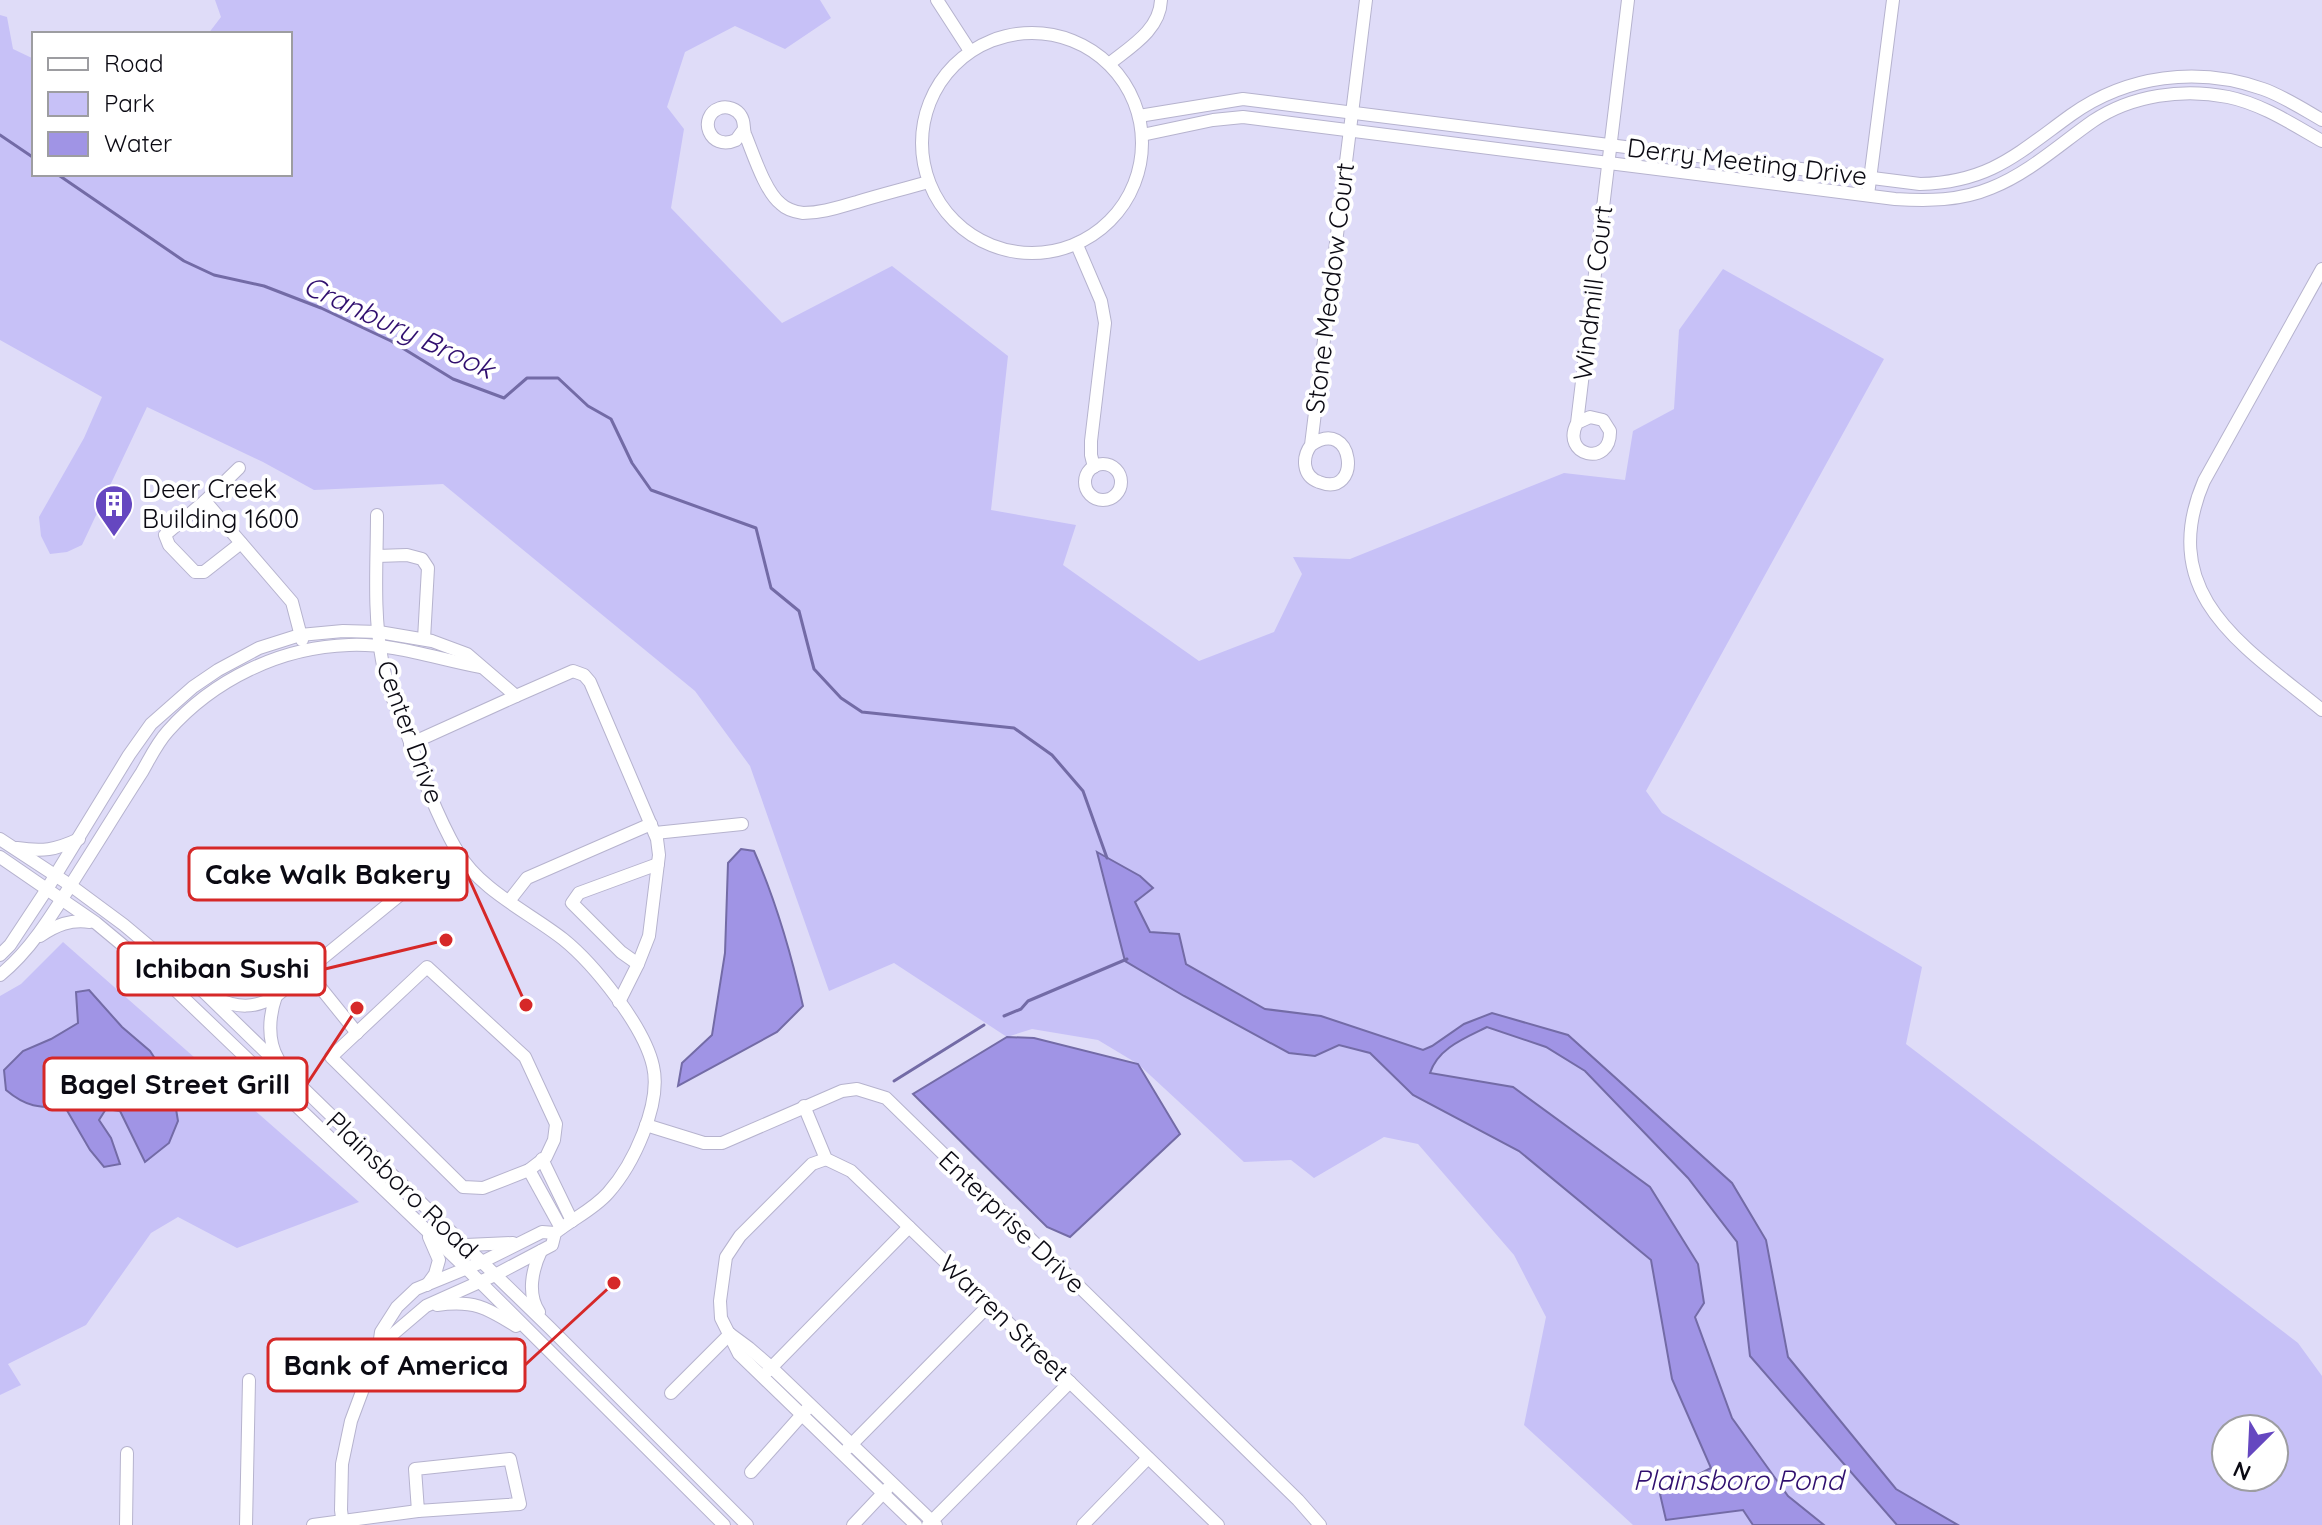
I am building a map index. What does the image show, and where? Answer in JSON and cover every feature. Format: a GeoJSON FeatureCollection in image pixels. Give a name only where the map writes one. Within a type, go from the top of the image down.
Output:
{"type":"FeatureCollection","features":[{"type":"Feature","properties":{"kind":"street"},"geometry":{"type":"LineString","coordinates":[[937,0],[970,51]]}},
{"type":"Feature","properties":{"kind":"street"},"geometry":{"type":"LineString","coordinates":[[1109,64],[1156,21],[1161,0]]}},
{"type":"Feature","properties":{"kind":"street","name":"Stone Meadow Court"},"geometry":{"type":"LineString","coordinates":[[1311,445],[1366,0]]}},
{"type":"Feature","properties":{"kind":"street","name":"Windmill Court"},"geometry":{"type":"LineString","coordinates":[[1577,423],[1628,0]]}},
{"type":"Feature","properties":{"kind":"street"},"geometry":{"type":"LineString","coordinates":[[1868,195],[1893,0]]}},
{"type":"Feature","properties":{"kind":"street"},"geometry":{"type":"LineString","coordinates":[[1027,33],[1057,35],[1085,46],[1109,64],[1128,88],[1139,116],[1142,135],[1140,169],[1127,201],[1105,227],[1077,245],[1042,254],[995,247],[973,237],[946,214],[928,182],[921,153],[922,124],[931,95],[947,71],[970,51],[997,38],[1027,33]]}},
{"type":"Feature","properties":{"kind":"street","name":"Derry Meeting Drive"},"geometry":{"type":"LineString","coordinates":[[1139,116],[1243,99],[1920,184],[1966,179],[2012,159],[2102,96],[2140,82],[2162,78],[2186,75],[2232,80],[2264,89],[2322,120]]}},
{"type":"Feature","properties":{"kind":"street","name":"Derry Meeting Drive"},"geometry":{"type":"LineString","coordinates":[[1142,135],[1243,117],[1924,200],[1967,196],[1991,188],[2014,177],[2110,111],[2144,98],[2188,92],[2229,97],[2271,112],[2322,141]]}},
{"type":"Feature","properties":{"kind":"street"},"geometry":{"type":"LineString","coordinates":[[744,129],[768,189],[781,205],[799,213],[820,212],[928,182]]}},
{"type":"Feature","properties":{"kind":"street"},"geometry":{"type":"LineString","coordinates":[[1077,245],[1101,301],[1105,323],[1091,441],[1094,467]]}},
{"type":"Feature","properties":{"kind":"street"},"geometry":{"type":"LineString","coordinates":[[2322,269],[2204,481],[2193,513],[2190,543],[2198,584],[2223,627],[2322,710]]}},
{"type":"Feature","properties":{"kind":"street"},"geometry":{"type":"LineString","coordinates":[[239,468],[165,535],[169,545],[195,572],[204,572],[241,543]]}},
{"type":"Feature","properties":{"kind":"street"},"geometry":{"type":"LineString","coordinates":[[205,501],[292,602],[304,651]]}},
{"type":"Feature","properties":{"kind":"street","name":"Center Drive"},"geometry":{"type":"LineString","coordinates":[[377,515],[380,648],[392,695],[427,789],[456,849],[473,873],[566,941],[596,972],[646,1044],[654,1067],[655,1087],[646,1125],[629,1162],[611,1191],[599,1203],[558,1231],[552,1245],[426,1306],[379,1346]]}},
{"type":"Feature","properties":{"kind":"street"},"geometry":{"type":"LineString","coordinates":[[377,556],[407,555],[422,559],[428,568],[424,639]]}},
{"type":"Feature","properties":{"kind":"street"},"geometry":{"type":"LineString","coordinates":[[0,955],[56,876],[151,724],[193,687],[259,648],[300,635],[343,631],[379,632],[424,639],[467,654],[516,696]]}},
{"type":"Feature","properties":{"kind":"street"},"geometry":{"type":"LineString","coordinates":[[0,975],[16,962],[61,899],[166,733],[208,693],[270,660],[304,651],[350,645],[424,653],[484,667]]}},
{"type":"Feature","properties":{"kind":"street"},"geometry":{"type":"LineString","coordinates":[[410,744],[573,671],[584,675],[590,682],[653,828],[659,855],[649,936],[619,1002]]}},
{"type":"Feature","properties":{"kind":"street"},"geometry":{"type":"LineString","coordinates":[[509,901],[527,878],[653,828],[742,824]]}},
{"type":"Feature","properties":{"kind":"street","name":"Plainsboro Road"},"geometry":{"type":"LineString","coordinates":[[0,839],[124,925],[205,993],[466,1245],[747,1525]]}},
{"type":"Feature","properties":{"kind":"street"},"geometry":{"type":"LineString","coordinates":[[13,848],[40,851],[60,848],[79,839]]}},
{"type":"Feature","properties":{"kind":"street"},"geometry":{"type":"LineString","coordinates":[[205,993],[225,1002],[246,1006],[257,1005],[276,996],[456,849]]}},
{"type":"Feature","properties":{"kind":"street","name":"Plainsboro Road"},"geometry":{"type":"LineString","coordinates":[[0,857],[96,923],[161,976],[467,1269],[724,1525]]}},
{"type":"Feature","properties":{"kind":"street"},"geometry":{"type":"LineString","coordinates":[[638,964],[621,952],[572,903],[579,893],[658,864]]}},
{"type":"Feature","properties":{"kind":"street"},"geometry":{"type":"LineString","coordinates":[[31,942],[56,925],[78,920],[96,923]]}},
{"type":"Feature","properties":{"kind":"street"},"geometry":{"type":"LineString","coordinates":[[427,967],[525,1057],[556,1124],[554,1140],[542,1159],[529,1170],[483,1188],[463,1187],[331,1057],[427,967]]}},
{"type":"Feature","properties":{"kind":"street"},"geometry":{"type":"LineString","coordinates":[[307,971],[357,1033]]}},
{"type":"Feature","properties":{"kind":"street"},"geometry":{"type":"LineString","coordinates":[[276,996],[270,1021],[271,1038],[275,1055],[292,1077]]}},
{"type":"Feature","properties":{"kind":"street","name":"Enterprise Drive"},"geometry":{"type":"LineString","coordinates":[[646,1125],[704,1143],[722,1143],[842,1091],[857,1089],[886,1098],[1320,1525]]}},
{"type":"Feature","properties":{"kind":"street"},"geometry":{"type":"LineString","coordinates":[[804,1106],[826,1159],[812,1164],[740,1236],[726,1257],[721,1318],[730,1334],[749,1348],[767,1371],[887,1489],[916,1525]]}},
{"type":"Feature","properties":{"kind":"street"},"geometry":{"type":"LineString","coordinates":[[542,1159],[572,1221]]}},
{"type":"Feature","properties":{"kind":"street","name":"Warren Street"},"geometry":{"type":"LineString","coordinates":[[826,1159],[851,1171],[1218,1525]]}},
{"type":"Feature","properties":{"kind":"street"},"geometry":{"type":"LineString","coordinates":[[529,1170],[558,1231]]}},
{"type":"Feature","properties":{"kind":"street"},"geometry":{"type":"LineString","coordinates":[[423,1227],[439,1260],[435,1274],[427,1285]]}},
{"type":"Feature","properties":{"kind":"street"},"geometry":{"type":"LineString","coordinates":[[767,1371],[909,1227]]}},
{"type":"Feature","properties":{"kind":"street","name":"Center Drive"},"geometry":{"type":"LineString","coordinates":[[343,1523],[342,1464],[351,1421],[379,1346],[381,1332],[397,1307],[416,1289],[467,1269],[542,1232],[558,1231]]}},
{"type":"Feature","properties":{"kind":"street"},"geometry":{"type":"LineString","coordinates":[[466,1245],[520,1242]]}},
{"type":"Feature","properties":{"kind":"street"},"geometry":{"type":"LineString","coordinates":[[541,1251],[531,1287],[535,1307],[550,1328]]}},
{"type":"Feature","properties":{"kind":"street"},"geometry":{"type":"LineString","coordinates":[[426,1306],[460,1301],[485,1307],[545,1348]]}},
{"type":"Feature","properties":{"kind":"street"},"geometry":{"type":"LineString","coordinates":[[847,1449],[990,1304]]}},
{"type":"Feature","properties":{"kind":"street"},"geometry":{"type":"LineString","coordinates":[[671,1393],[730,1334]]}},
{"type":"Feature","properties":{"kind":"street"},"geometry":{"type":"LineString","coordinates":[[246,1525],[249,1380]]}},
{"type":"Feature","properties":{"kind":"street"},"geometry":{"type":"LineString","coordinates":[[887,1489],[932,1524],[1070,1382]]}},
{"type":"Feature","properties":{"kind":"street"},"geometry":{"type":"LineString","coordinates":[[751,1472],[807,1409]]}},
{"type":"Feature","properties":{"kind":"street"},"geometry":{"type":"LineString","coordinates":[[126,1525],[127,1453]]}},
{"type":"Feature","properties":{"kind":"street"},"geometry":{"type":"LineString","coordinates":[[1083,1525],[1148,1458]]}},
{"type":"Feature","properties":{"kind":"street"},"geometry":{"type":"LineString","coordinates":[[313,1525],[418,1511],[520,1504],[510,1459],[415,1469],[418,1511]]}},
{"type":"Feature","properties":{"kind":"street"},"geometry":{"type":"LineString","coordinates":[[853,1525],[887,1489]]}},
{"type":"Feature","properties":{"kind":"green space"},"geometry":{"type":"Polygon","coordinates":[[[215,0],[820,0],[831,18],[785,49],[735,26],[685,52],[667,107],[684,129],[671,208],[782,323],[892,266],[1008,356],[991,510],[1076,525],[1063,565],[1199,661],[1274,632],[1302,574],[1293,557],[1350,559],[1564,473],[1625,480],[1633,431],[1674,409],[1679,330],[1723,269],[1884,359],[1646,791],[1662,813],[1922,967],[1906,1044],[2298,1343],[2322,1376],[2322,1525],[1958,1525],[1896,1489],[1788,1357],[1766,1240],[1568,1035],[1492,1013],[1423,1050],[1321,1016],[1265,1009],[1186,964],[1150,933],[1135,902],[1152,888],[1097,853],[1125,961],[1289,1053],[1315,1056],[1339,1045],[1370,1052],[1413,1095],[1519,1151],[1651,1260],[1672,1379],[1711,1468],[1661,1494],[1666,1519],[1743,1510],[1753,1525],[1633,1525],[1524,1425],[1546,1317],[1514,1255],[1418,1144],[1384,1137],[1314,1178],[1291,1160],[1244,1162],[1138,1064],[1098,1040],[1032,1029],[1007,1037],[894,963],[829,991],[750,766],[695,691],[443,484],[314,490],[147,407],[82,545],[67,552],[50,554],[41,536],[39,517],[84,438],[102,397],[0,340],[0,15],[7,17],[13,49],[32,58],[32,176],[292,176],[292,32],[210,32],[221,17],[215,0]]]}},
{"type":"Feature","properties":{"kind":"green space"},"geometry":{"type":"Polygon","coordinates":[[[63,942],[359,1202],[237,1248],[178,1217],[151,1233],[86,1325],[8,1364],[21,1385],[0,1395],[0,996],[21,984],[63,942]]]}},
{"type":"Feature","properties":{"kind":"green space"},"geometry":{"type":"Polygon","coordinates":[[[1487,1027],[1546,1047],[1585,1071],[1688,1178],[1737,1242],[1750,1356],[1897,1525],[1824,1525],[1788,1496],[1732,1418],[1695,1317],[1704,1303],[1430,1073],[1446,1050],[1487,1027]]]}},
{"type":"Feature","properties":{"kind":"water"},"geometry":{"type":"Polygon","coordinates":[[[741,849],[754,851],[762,870],[782,927],[803,1006],[777,1032],[678,1086],[682,1063],[712,1035],[725,953],[728,863],[741,849]]]}},
{"type":"Feature","properties":{"kind":"water","name":"Plainsboro Pond"},"geometry":{"type":"Polygon","coordinates":[[[1097,852],[1140,876],[1153,888],[1135,902],[1150,932],[1179,934],[1186,964],[1265,1009],[1321,1016],[1423,1050],[1464,1024],[1492,1013],[1568,1035],[1732,1183],[1766,1240],[1788,1357],[1896,1489],[1958,1525],[1897,1525],[1750,1356],[1737,1242],[1688,1178],[1585,1071],[1546,1047],[1487,1027],[1446,1050],[1430,1073],[1513,1087],[1650,1187],[1698,1264],[1704,1303],[1695,1317],[1732,1418],[1788,1496],[1824,1525],[1753,1525],[1743,1510],[1666,1520],[1660,1494],[1711,1468],[1672,1379],[1651,1260],[1519,1151],[1413,1095],[1370,1053],[1339,1045],[1315,1056],[1289,1053],[1125,961],[1097,852]]]}},
{"type":"Feature","properties":{"kind":"water"},"geometry":{"type":"Polygon","coordinates":[[[89,990],[122,1027],[150,1051],[172,1085],[178,1121],[169,1143],[145,1162],[120,1111],[106,1109],[99,1120],[111,1138],[120,1164],[104,1167],[90,1150],[65,1107],[33,1105],[6,1090],[4,1070],[23,1051],[78,1023],[76,992],[89,990]]]}},
{"type":"Feature","properties":{"kind":"water"},"geometry":{"type":"Polygon","coordinates":[[[1007,1037],[1034,1038],[1138,1064],[1180,1134],[1070,1237],[1047,1227],[913,1094],[1007,1037]]]}},
{"type":"Feature","properties":{"kind":"waterway","name":"Cranbury Brook"},"geometry":{"type":"LineString","coordinates":[[0,135],[32,157]]}},
{"type":"Feature","properties":{"kind":"waterway","name":"Cranbury Brook"},"geometry":{"type":"LineString","coordinates":[[60,176],[184,261],[214,275],[264,286],[321,308],[391,341],[453,379],[504,398],[527,378],[558,378],[588,406],[611,419],[632,463],[651,490],[756,528],[771,588],[799,611],[814,669],[841,698],[862,712],[1014,728],[1052,755],[1083,791],[1107,858]]}},
{"type":"Feature","properties":{"kind":"waterway"},"geometry":{"type":"LineString","coordinates":[[1004,1016],[1021,1009],[1028,1001],[1127,959]]}},
{"type":"Feature","properties":{"kind":"waterway"},"geometry":{"type":"LineString","coordinates":[[894,1081],[984,1025]]}},
{"type":"Feature","properties":{"kind":"place","name":"Deer Creek Building 1600"},"geometry":{"type":"Point","coordinates":[114,538]}},
{"type":"Feature","properties":{"kind":"place","name":"Ichiban Sushi"},"geometry":{"type":"Point","coordinates":[446,940]}},
{"type":"Feature","properties":{"kind":"place","name":"Cake Walk Bakery"},"geometry":{"type":"Point","coordinates":[526,1005]}},
{"type":"Feature","properties":{"kind":"place","name":"Bagel Street Grill"},"geometry":{"type":"Point","coordinates":[357,1008]}},
{"type":"Feature","properties":{"kind":"place","name":"Bank of America"},"geometry":{"type":"Point","coordinates":[614,1283]}}]}
